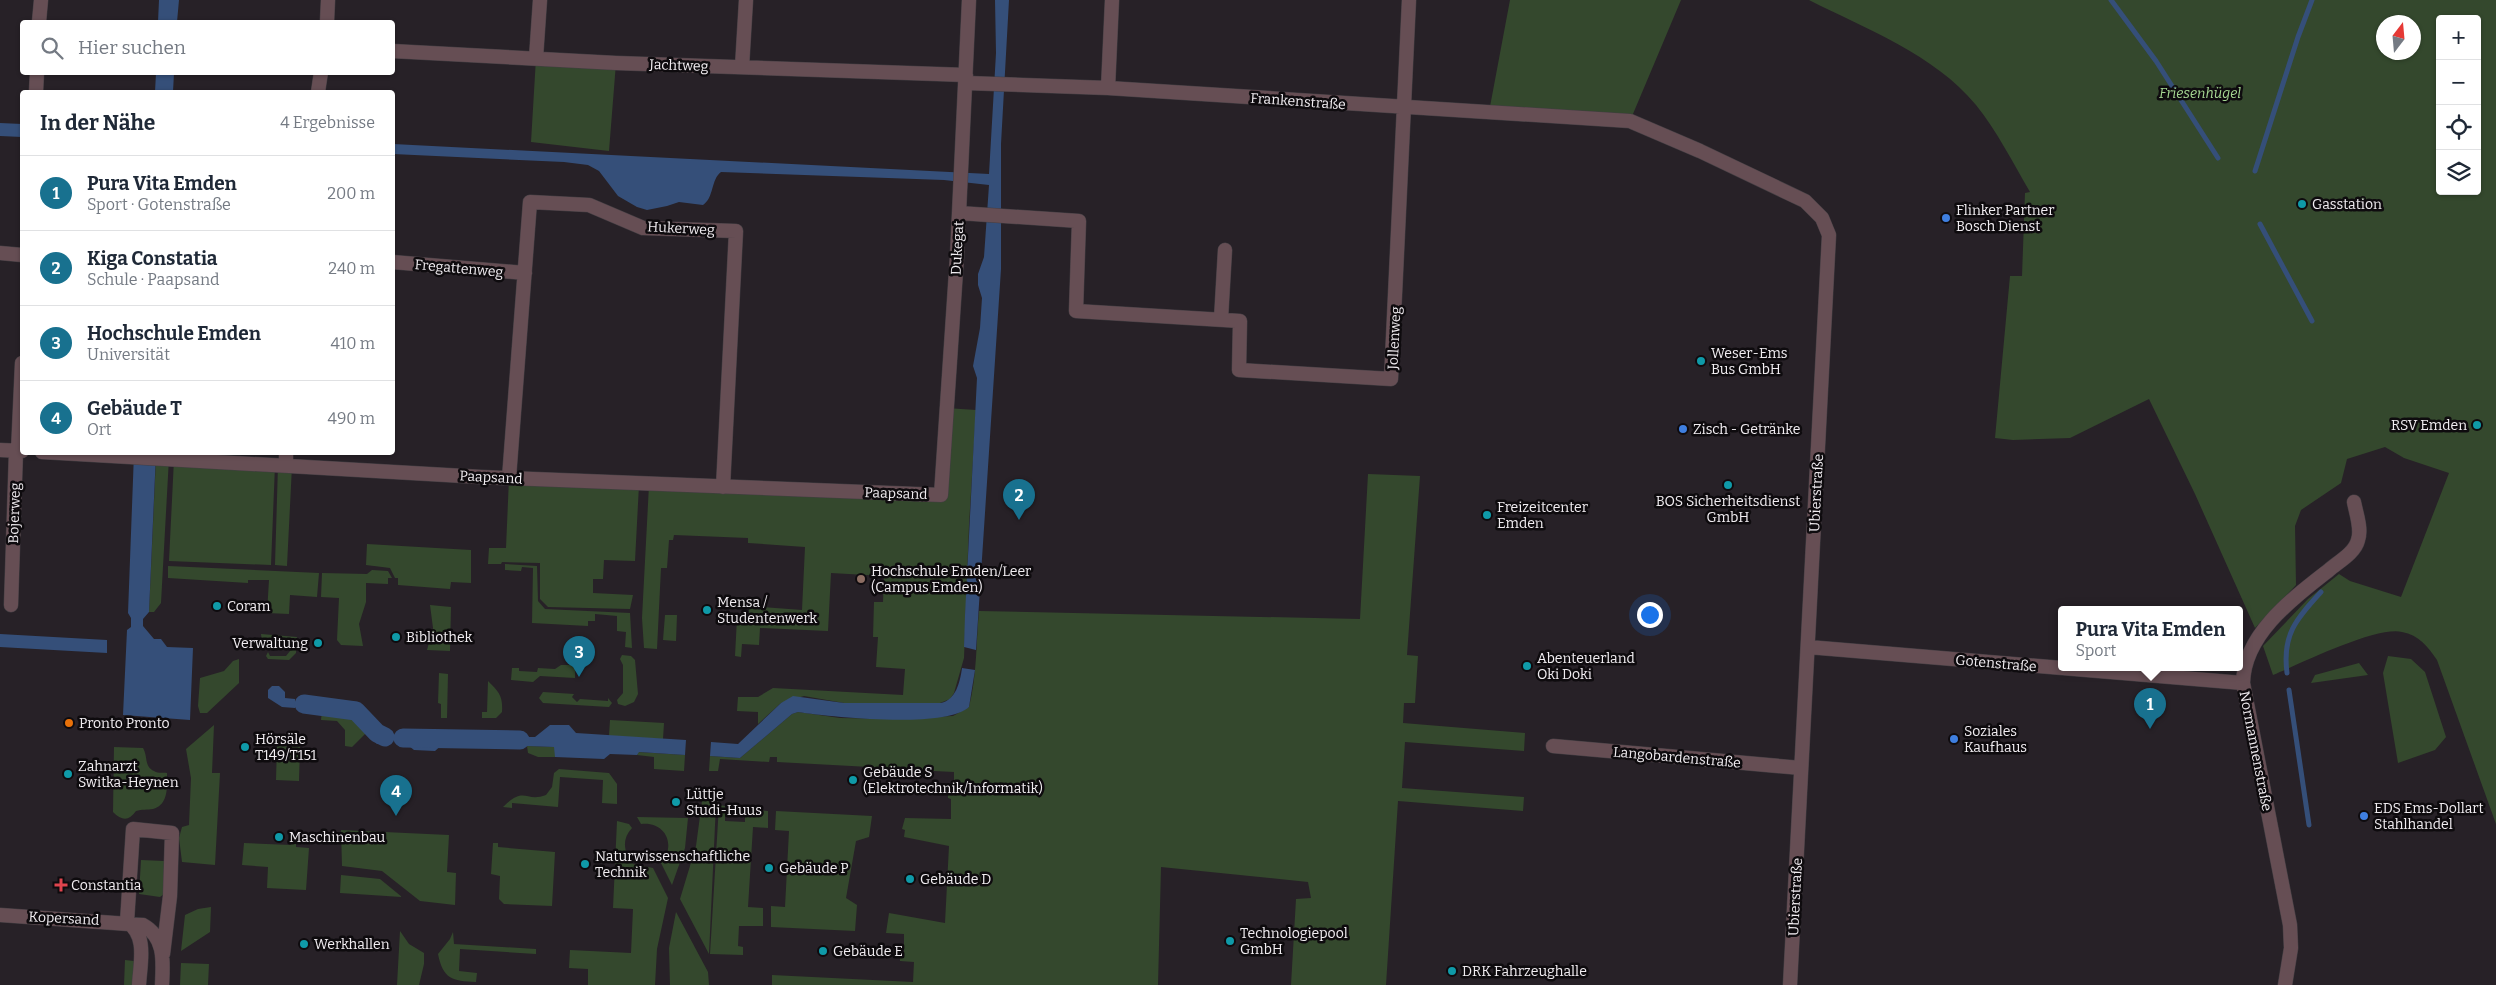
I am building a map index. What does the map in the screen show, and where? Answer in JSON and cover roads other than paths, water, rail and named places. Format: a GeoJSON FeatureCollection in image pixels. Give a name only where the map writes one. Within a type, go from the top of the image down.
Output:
{"type":"FeatureCollection","features":[{"type":"Feature","properties":{"kind":"street"},"geometry":{"type":"LineString","coordinates":[[39,20],[41,0]]}},
{"type":"Feature","properties":{"kind":"street"},"geometry":{"type":"LineString","coordinates":[[327,20],[328,0]]}},
{"type":"Feature","properties":{"kind":"street"},"geometry":{"type":"LineString","coordinates":[[536,58],[540,0]]}},
{"type":"Feature","properties":{"kind":"street"},"geometry":{"type":"LineString","coordinates":[[742,67],[746,0]]}},
{"type":"Feature","properties":{"kind":"street","name":"Dukegat"},"geometry":{"type":"LineString","coordinates":[[941,495],[960,198],[969,0]]}},
{"type":"Feature","properties":{"kind":"street"},"geometry":{"type":"LineString","coordinates":[[1108,88],[1112,0]]}},
{"type":"Feature","properties":{"kind":"street"},"geometry":{"type":"LineString","coordinates":[[1405,107],[1409,0]]}},
{"type":"Feature","properties":{"kind":"street","name":"Jachtweg"},"geometry":{"type":"LineString","coordinates":[[395,51],[966,79]]}},
{"type":"Feature","properties":{"kind":"street"},"geometry":{"type":"LineString","coordinates":[[36,90],[37,75]]}},
{"type":"Feature","properties":{"kind":"street"},"geometry":{"type":"LineString","coordinates":[[318,90],[321,75]]}},
{"type":"Feature","properties":{"kind":"street","name":"Frankenstraße"},"geometry":{"type":"LineString","coordinates":[[966,79],[989,84],[1108,88],[1630,121]]}},
{"type":"Feature","properties":{"kind":"street","name":"Jollenweg"},"geometry":{"type":"LineString","coordinates":[[959,213],[1079,221],[1076,311],[1240,321],[1239,370],[1391,379],[1405,107]]}},
{"type":"Feature","properties":{"kind":"street","name":"Ubierstraße"},"geometry":{"type":"LineString","coordinates":[[1630,121],[1700,150],[1805,201],[1818,213],[1828,227],[1790,985]]}},
{"type":"Feature","properties":{"kind":"street","name":"Hukerweg"},"geometry":{"type":"LineString","coordinates":[[509,478],[530,202],[588,205],[643,228],[736,230],[723,487]]}},
{"type":"Feature","properties":{"kind":"street"},"geometry":{"type":"LineString","coordinates":[[1220,319],[1225,250]]}},
{"type":"Feature","properties":{"kind":"street"},"geometry":{"type":"LineString","coordinates":[[0,253],[20,255]]}},
{"type":"Feature","properties":{"kind":"street","name":"Fregattenweg"},"geometry":{"type":"LineString","coordinates":[[395,262],[525,273]]}},
{"type":"Feature","properties":{"kind":"street","name":"Bojerweg"},"geometry":{"type":"LineString","coordinates":[[11,605],[20,422]]}},
{"type":"Feature","properties":{"kind":"street"},"geometry":{"type":"LineString","coordinates":[[0,450],[19,451]]}},
{"type":"Feature","properties":{"kind":"street","name":"Paapsand"},"geometry":{"type":"LineString","coordinates":[[95,455],[156,458],[286,459],[509,478],[941,495]]}},
{"type":"Feature","properties":{"kind":"street","name":"Normannenstraße"},"geometry":{"type":"LineString","coordinates":[[2285,985],[2291,948],[2290,925],[2243,683],[2243,668],[2248,652],[2259,636],[2300,593],[2348,555],[2357,544],[2360,538],[2354,502]]}},
{"type":"Feature","properties":{"kind":"street","name":"Gotenstraße"},"geometry":{"type":"LineString","coordinates":[[1808,648],[2058,668]]}},
{"type":"Feature","properties":{"kind":"street","name":"Gotenstraße"},"geometry":{"type":"LineString","coordinates":[[2094,671],[2243,683]]}},
{"type":"Feature","properties":{"kind":"street","name":"Langobardenstraße"},"geometry":{"type":"LineString","coordinates":[[1553,746],[1801,768]]}},
{"type":"Feature","properties":{"kind":"street"},"geometry":{"type":"LineString","coordinates":[[140,985],[140,938],[136,930],[127,922],[133,829],[172,833],[170,896],[163,954],[162,985]]}},
{"type":"Feature","properties":{"kind":"street","name":"Kopersand"},"geometry":{"type":"LineString","coordinates":[[0,915],[127,922],[143,925],[154,932],[163,954]]}},
{"type":"Feature","properties":{"kind":"water"},"geometry":{"type":"Polygon","coordinates":[[[159,0],[179,0],[177,20],[158,20],[159,0]]]}},
{"type":"Feature","properties":{"kind":"water"},"geometry":{"type":"Polygon","coordinates":[[[995,0],[1009,0],[1001,144],[1001,269],[976,650],[964,647],[977,378],[973,366],[980,328],[982,298],[978,285],[978,274],[984,257],[989,185],[944,180],[721,172],[716,179],[707,202],[703,205],[679,202],[647,210],[637,207],[618,196],[599,171],[588,165],[564,162],[395,154],[395,144],[989,174],[996,53],[995,0]]]}},
{"type":"Feature","properties":{"kind":"water"},"geometry":{"type":"Polygon","coordinates":[[[156,75],[174,75],[173,90],[155,90],[156,75]]]}},
{"type":"Feature","properties":{"kind":"water"},"geometry":{"type":"Polygon","coordinates":[[[0,123],[20,124],[20,137],[0,136],[0,123]]]}},
{"type":"Feature","properties":{"kind":"water"},"geometry":{"type":"Polygon","coordinates":[[[134,455],[156,455],[149,612],[143,619],[143,626],[154,639],[161,639],[167,647],[193,648],[190,720],[123,715],[127,630],[131,627],[131,618],[128,613],[134,455]]]}},
{"type":"Feature","properties":{"kind":"water"},"geometry":{"type":"Polygon","coordinates":[[[0,634],[107,640],[107,653],[0,647],[0,634]]]}},
{"type":"Feature","properties":{"kind":"water"},"geometry":{"type":"Polygon","coordinates":[[[962,668],[975,670],[969,707],[956,714],[937,718],[887,720],[798,712],[792,714],[740,758],[710,756],[711,742],[738,744],[781,703],[793,696],[844,703],[941,703],[954,694],[962,668]]]}},
{"type":"Feature","properties":{"kind":"water"},"geometry":{"type":"Polygon","coordinates":[[[272,686],[279,686],[285,692],[285,698],[295,699],[295,708],[282,707],[268,698],[268,690],[272,686]]]}},
{"type":"Feature","properties":{"kind":"water"},"geometry":{"type":"Polygon","coordinates":[[[322,699],[358,702],[382,729],[385,729],[384,744],[377,744],[348,712],[322,710],[322,699]]]}},
{"type":"Feature","properties":{"kind":"water"},"geometry":{"type":"Polygon","coordinates":[[[550,725],[569,725],[576,733],[686,740],[685,755],[639,752],[637,755],[610,754],[604,759],[555,757],[554,747],[527,746],[527,737],[535,737],[550,725]]]}},
{"type":"Feature","properties":{"kind":"water"},"geometry":{"type":"Polygon","coordinates":[[[403,730],[469,733],[468,744],[444,743],[435,751],[414,750],[409,746],[403,745],[403,730]]]}},
{"type":"Feature","properties":{"kind":"water"},"geometry":{"type":"Polygon","coordinates":[[[481,733],[521,736],[520,746],[481,744],[481,733]]]}},
{"type":"Feature","properties":{"kind":"waterway"},"geometry":{"type":"LineString","coordinates":[[2111,0],[2156,61],[2218,158]]}},
{"type":"Feature","properties":{"kind":"waterway"},"geometry":{"type":"LineString","coordinates":[[2255,171],[2298,37],[2312,0]]}},
{"type":"Feature","properties":{"kind":"waterway"},"geometry":{"type":"LineString","coordinates":[[2260,224],[2312,321]]}},
{"type":"Feature","properties":{"kind":"waterway"},"geometry":{"type":"LineString","coordinates":[[2287,673],[2287,648],[2293,628],[2304,611],[2321,592]]}},
{"type":"Feature","properties":{"kind":"waterway"},"geometry":{"type":"LineString","coordinates":[[2289,690],[2309,825]]}},
{"type":"Feature","properties":{"kind":"waterway"},"geometry":{"type":"LineString","coordinates":[[304,704],[356,711],[377,733],[385,737]]}},
{"type":"Feature","properties":{"kind":"waterway"},"geometry":{"type":"LineString","coordinates":[[403,738],[520,740]]}},
{"type":"Feature","properties":{"kind":"place","name":"Gasstation"},"geometry":{"type":"Point","coordinates":[2302,204]}},
{"type":"Feature","properties":{"kind":"place","name":"Flinker Partner Bosch Dienst"},"geometry":{"type":"Point","coordinates":[1946,218]}},
{"type":"Feature","properties":{"kind":"place","name":"Weser-Ems Bus GmbH"},"geometry":{"type":"Point","coordinates":[1701,361]}},
{"type":"Feature","properties":{"kind":"place","name":"RSV Emden"},"geometry":{"type":"Point","coordinates":[2477,425]}},
{"type":"Feature","properties":{"kind":"place","name":"Zisch - Getränke"},"geometry":{"type":"Point","coordinates":[1683,429]}},
{"type":"Feature","properties":{"kind":"place","name":"BOS Sicherheitsdienst GmbH"},"geometry":{"type":"Point","coordinates":[1728,485]}},
{"type":"Feature","properties":{"kind":"place","name":"Freizeitcenter Emden"},"geometry":{"type":"Point","coordinates":[1487,515]}},
{"type":"Feature","properties":{"kind":"place","name":"Kiga Constatia"},"geometry":{"type":"Point","coordinates":[1019,520]}},
{"type":"Feature","properties":{"kind":"place","name":"Hochschule Emden/Leer (Campus Emden)"},"geometry":{"type":"Point","coordinates":[861,579]}},
{"type":"Feature","properties":{"kind":"place","name":"Coram"},"geometry":{"type":"Point","coordinates":[217,606]}},
{"type":"Feature","properties":{"kind":"place","name":"Mensa / Studentenwerk"},"geometry":{"type":"Point","coordinates":[707,610]}},
{"type":"Feature","properties":{"kind":"place","name":"Bibliothek"},"geometry":{"type":"Point","coordinates":[396,637]}},
{"type":"Feature","properties":{"kind":"place","name":"Verwaltung"},"geometry":{"type":"Point","coordinates":[318,643]}},
{"type":"Feature","properties":{"kind":"place","name":"Abenteuerland Oki Doki"},"geometry":{"type":"Point","coordinates":[1527,666]}},
{"type":"Feature","properties":{"kind":"place","name":"Hochschule Emden"},"geometry":{"type":"Point","coordinates":[579,677]}},
{"type":"Feature","properties":{"kind":"place","name":"Pronto Pronto"},"geometry":{"type":"Point","coordinates":[69,723]}},
{"type":"Feature","properties":{"kind":"place","name":"Pura Vita Emden"},"geometry":{"type":"Point","coordinates":[2150,729]}},
{"type":"Feature","properties":{"kind":"place","name":"Soziales Kaufhaus"},"geometry":{"type":"Point","coordinates":[1954,739]}},
{"type":"Feature","properties":{"kind":"place","name":"Hörsäle T149/T151"},"geometry":{"type":"Point","coordinates":[245,747]}},
{"type":"Feature","properties":{"kind":"place","name":"Zahnarzt Switka-Heynen"},"geometry":{"type":"Point","coordinates":[68,774]}},
{"type":"Feature","properties":{"kind":"place","name":"Gebäude S (Elektrotechnik/Informatik)"},"geometry":{"type":"Point","coordinates":[853,780]}},
{"type":"Feature","properties":{"kind":"place","name":"Lüttje Studi-Huus"},"geometry":{"type":"Point","coordinates":[676,802]}},
{"type":"Feature","properties":{"kind":"place","name":"Gebäude T"},"geometry":{"type":"Point","coordinates":[396,816]}},
{"type":"Feature","properties":{"kind":"place","name":"EDS Ems-Dollart Stahlhandel"},"geometry":{"type":"Point","coordinates":[2364,816]}},
{"type":"Feature","properties":{"kind":"place","name":"Maschinenbau"},"geometry":{"type":"Point","coordinates":[279,837]}},
{"type":"Feature","properties":{"kind":"place","name":"Naturwissenschaftliche Technik"},"geometry":{"type":"Point","coordinates":[585,864]}},
{"type":"Feature","properties":{"kind":"place","name":"Gebäude P"},"geometry":{"type":"Point","coordinates":[769,868]}},
{"type":"Feature","properties":{"kind":"place","name":"Gebäude D"},"geometry":{"type":"Point","coordinates":[910,879]}},
{"type":"Feature","properties":{"kind":"place","name":"Constantia"},"geometry":{"type":"Point","coordinates":[61,885]}},
{"type":"Feature","properties":{"kind":"place","name":"Technologiepool GmbH"},"geometry":{"type":"Point","coordinates":[1230,941]}},
{"type":"Feature","properties":{"kind":"place","name":"Werkhallen"},"geometry":{"type":"Point","coordinates":[304,944]}},
{"type":"Feature","properties":{"kind":"place","name":"Gebäude E"},"geometry":{"type":"Point","coordinates":[823,951]}},
{"type":"Feature","properties":{"kind":"place","name":"DRK Fahrzeughalle"},"geometry":{"type":"Point","coordinates":[1452,971]}},
{"type":"Feature","properties":{"kind":"park label","name":"Friesenhügel"},"geometry":{"type":"Point","coordinates":[2200,93]}}]}
